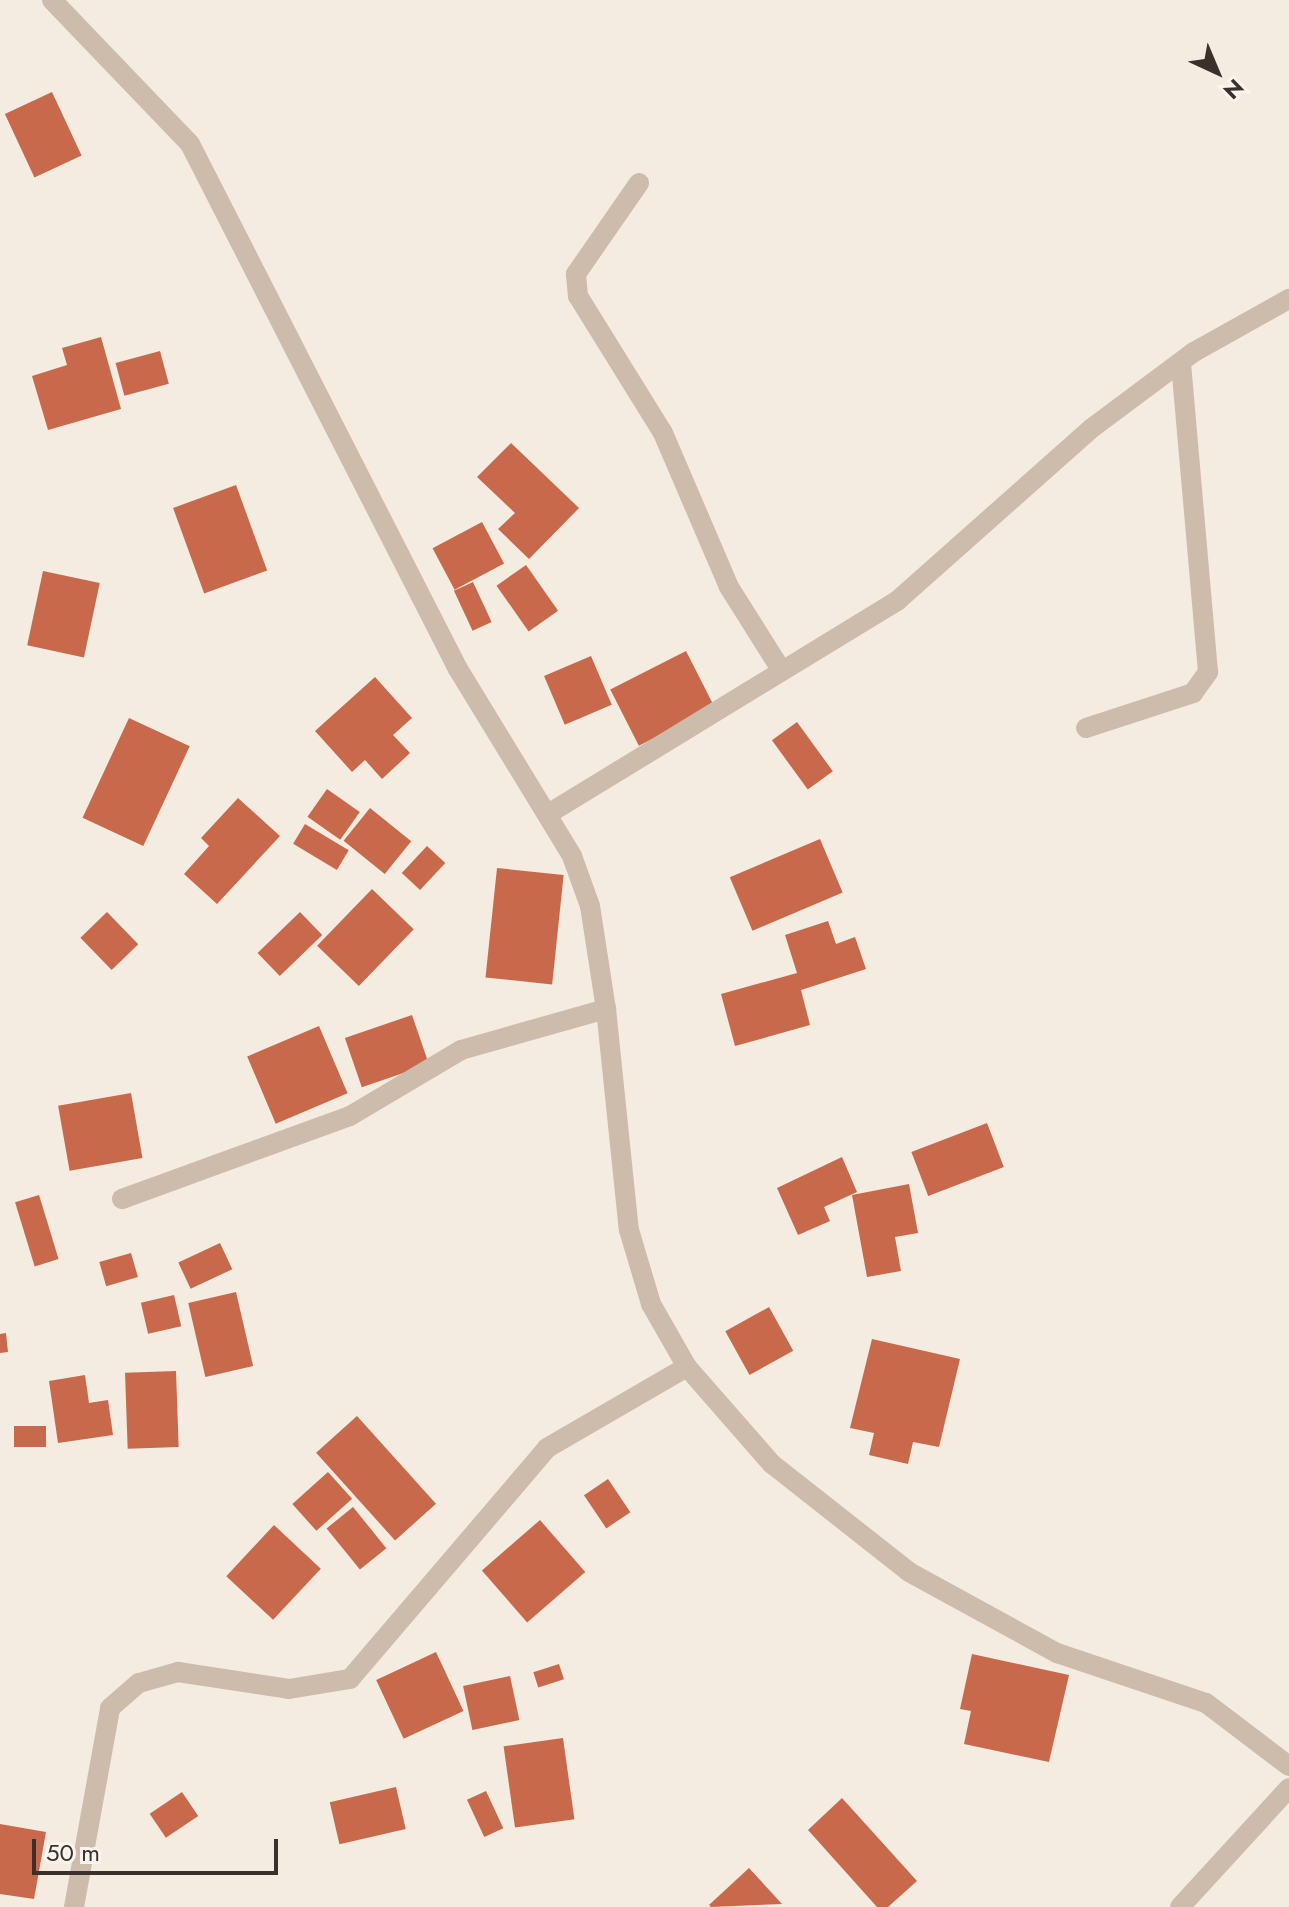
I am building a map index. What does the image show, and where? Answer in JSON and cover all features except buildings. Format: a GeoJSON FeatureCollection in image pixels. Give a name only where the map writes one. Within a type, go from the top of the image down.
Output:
{"type":"FeatureCollection","features":[{"type":"Feature","properties":{"kind":"street"},"geometry":{"type":"LineString","coordinates":[[52,0],[190,144],[458,669],[548,814],[590,906],[606,1009],[629,1230],[651,1304],[687,1367],[772,1464],[909,1572],[1057,1653],[1206,1703],[1289,1766]]}},
{"type":"Feature","properties":{"kind":"street"},"geometry":{"type":"LineString","coordinates":[[639,183],[576,274],[578,296],[663,433],[729,587],[782,671]]}},
{"type":"Feature","properties":{"kind":"street"},"geometry":{"type":"LineString","coordinates":[[548,814],[897,601],[1092,428],[1181,362],[1289,299]]}},
{"type":"Feature","properties":{"kind":"street"},"geometry":{"type":"LineString","coordinates":[[1086,728],[1193,693],[1208,672],[1181,362]]}},
{"type":"Feature","properties":{"kind":"street"},"geometry":{"type":"LineString","coordinates":[[122,1199],[350,1116],[461,1050],[606,1009]]}},
{"type":"Feature","properties":{"kind":"street"},"geometry":{"type":"LineString","coordinates":[[74,1907],[110,1708],[139,1683],[178,1672],[289,1689],[350,1679],[547,1448],[687,1367]]}},
{"type":"Feature","properties":{"kind":"street"},"geometry":{"type":"LineString","coordinates":[[1180,1907],[1289,1788]]}}]}
